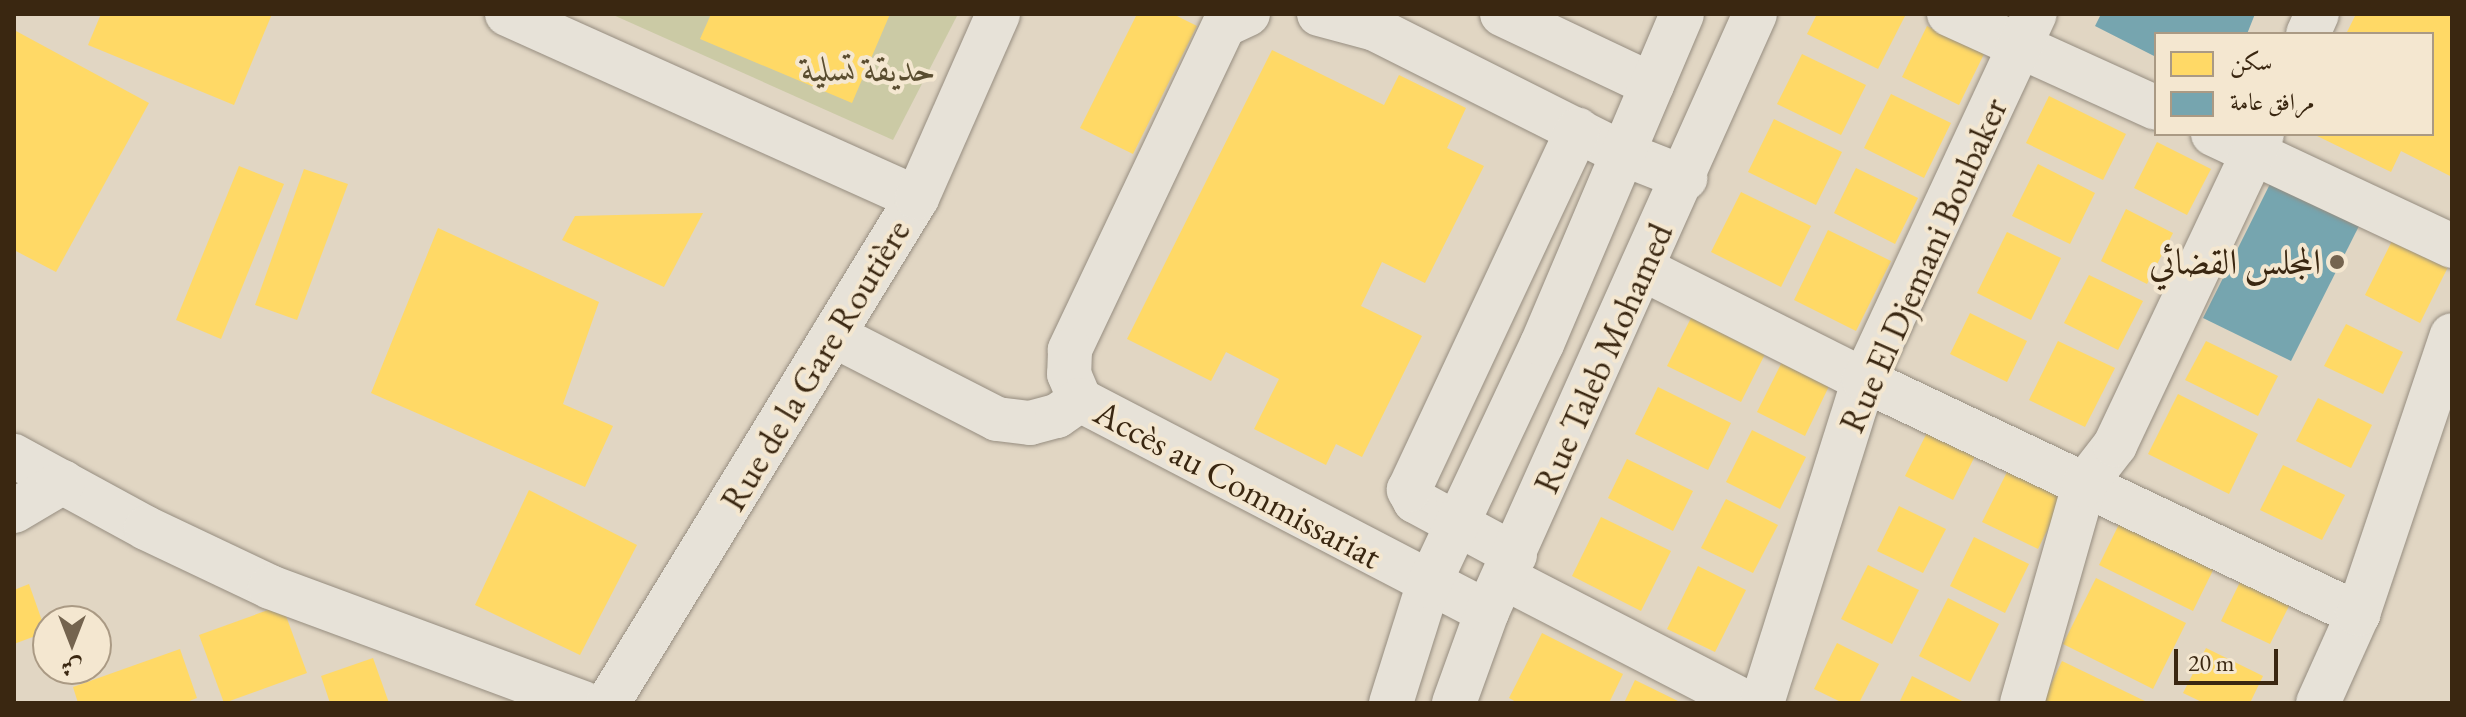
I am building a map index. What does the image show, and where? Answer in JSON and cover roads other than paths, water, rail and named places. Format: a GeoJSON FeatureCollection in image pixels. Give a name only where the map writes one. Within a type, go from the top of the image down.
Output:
{"type":"FeatureCollection","features":[{"type":"Feature","properties":{"kind":"street"},"geometry":{"type":"LineString","coordinates":[[507,14],[917,198]]}},
{"type":"Feature","properties":{"kind":"street","name":"Rue de la Gare Routière"},"geometry":{"type":"LineString","coordinates":[[608,703],[917,198],[998,14]]}},
{"type":"Feature","properties":{"kind":"street","name":"Accès au Commissariat"},"geometry":{"type":"LineString","coordinates":[[1248,14],[1224,25],[1070,350],[1069,374],[1080,400],[1428,586],[1503,582]]}},
{"type":"Feature","properties":{"kind":"street"},"geometry":{"type":"LineString","coordinates":[[1319,14],[1375,29],[1624,154],[1685,178]]}},
{"type":"Feature","properties":{"kind":"street"},"geometry":{"type":"LineString","coordinates":[[1502,14],[1652,85]]}},
{"type":"Feature","properties":{"kind":"street","name":"Rue Taleb Mohamed"},"geometry":{"type":"LineString","coordinates":[[1391,703],[1428,586],[1542,344],[1682,14]]}},
{"type":"Feature","properties":{"kind":"street","name":"Rue Taleb Mohamed"},"geometry":{"type":"LineString","coordinates":[[1454,703],[1561,447],[1685,178],[1755,14]]}},
{"type":"Feature","properties":{"kind":"street"},"geometry":{"type":"LineString","coordinates":[[1949,14],[2028,31],[2154,107]]}},
{"type":"Feature","properties":{"kind":"street","name":"Rue El Djemani Boubaker"},"geometry":{"type":"LineString","coordinates":[[1762,703],[1864,380],[2028,31]]}},
{"type":"Feature","properties":{"kind":"street"},"geometry":{"type":"LineString","coordinates":[[1578,130],[1453,389],[1409,490],[1415,501],[1456,526],[1503,582],[1747,703]]}},
{"type":"Feature","properties":{"kind":"street"},"geometry":{"type":"LineString","coordinates":[[2223,136],[2258,143],[2452,246]]}},
{"type":"Feature","properties":{"kind":"street"},"geometry":{"type":"LineString","coordinates":[[2022,703],[2084,485],[2115,445],[2258,143]]}},
{"type":"Feature","properties":{"kind":"street"},"geometry":{"type":"LineString","coordinates":[[1643,269],[1864,380],[2358,614]]}},
{"type":"Feature","properties":{"kind":"street"},"geometry":{"type":"LineString","coordinates":[[1489,316],[1598,369]]}},
{"type":"Feature","properties":{"kind":"street"},"geometry":{"type":"LineString","coordinates":[[833,335],[997,419],[1030,423],[1057,416],[1080,400]]}},
{"type":"Feature","properties":{"kind":"street"},"geometry":{"type":"LineString","coordinates":[[2318,703],[2358,614],[2452,335]]}},
{"type":"Feature","properties":{"kind":"street"},"geometry":{"type":"LineString","coordinates":[[1453,389],[1561,447]]}},
{"type":"Feature","properties":{"kind":"street"},"geometry":{"type":"LineString","coordinates":[[14,456],[270,587],[583,703]]}},
{"type":"Feature","properties":{"kind":"street"},"geometry":{"type":"LineString","coordinates":[[14,511],[63,482]]}},
{"type":"Feature","properties":{"kind":"place","name":"المجلس القضائي"},"geometry":{"type":"Point","coordinates":[2337,262]}},
{"type":"Feature","properties":{"kind":"park label","name":"حديقة تسلية"},"geometry":{"type":"Point","coordinates":[869,69]}}]}
